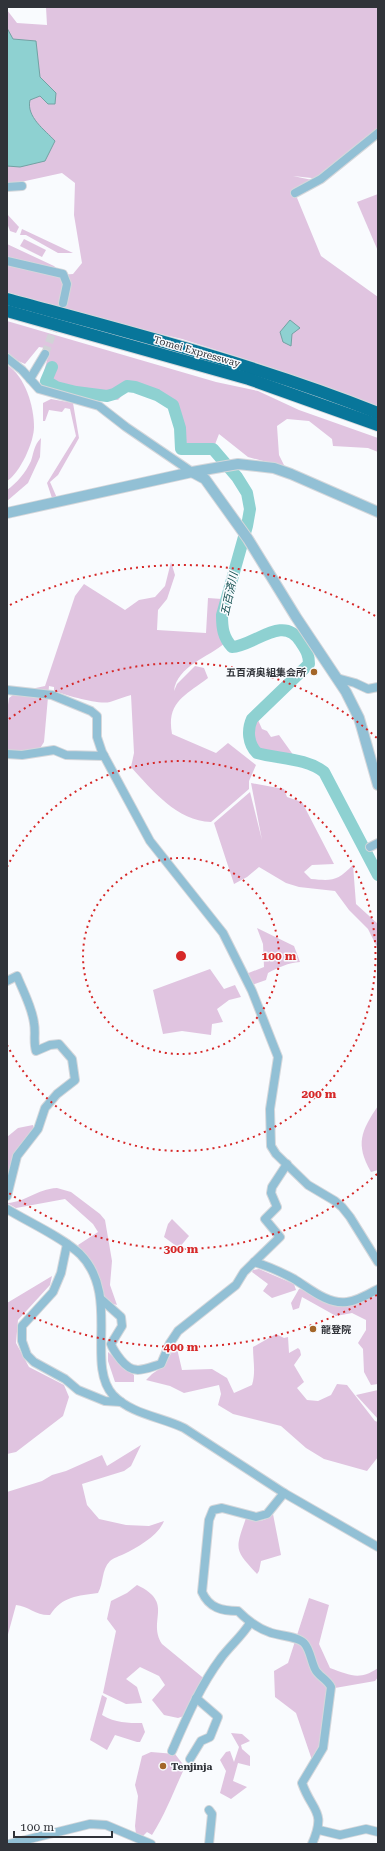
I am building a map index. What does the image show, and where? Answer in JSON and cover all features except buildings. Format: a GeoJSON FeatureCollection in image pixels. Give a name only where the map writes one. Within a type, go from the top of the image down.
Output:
{"type":"FeatureCollection","features":[{"type":"Feature","properties":{"kind":"highway","name":"Tomei Expressway"},"geometry":{"type":"LineString","coordinates":[[7,299],[252,368],[378,413]]}},
{"type":"Feature","properties":{"kind":"highway","name":"Tomei Expressway"},"geometry":{"type":"LineString","coordinates":[[7,311],[249,379],[378,425]]}},
{"type":"Feature","properties":{"kind":"street"},"geometry":{"type":"LineString","coordinates":[[295,193],[321,179],[378,132]]}},
{"type":"Feature","properties":{"kind":"street"},"geometry":{"type":"LineString","coordinates":[[7,187],[22,186]]}},
{"type":"Feature","properties":{"kind":"street"},"geometry":{"type":"LineString","coordinates":[[7,261],[63,274],[67,284],[63,303]]}},
{"type":"Feature","properties":{"kind":"street"},"geometry":{"type":"LineString","coordinates":[[30,379],[45,354]]}},
{"type":"Feature","properties":{"kind":"street"},"geometry":{"type":"LineString","coordinates":[[7,358],[38,388],[99,406],[126,427],[192,472],[205,479],[245,535],[346,692],[359,718],[378,785]]}},
{"type":"Feature","properties":{"kind":"street"},"geometry":{"type":"LineString","coordinates":[[7,513],[192,472],[238,464],[274,468],[378,512]]}},
{"type":"Feature","properties":{"kind":"street"},"geometry":{"type":"LineString","coordinates":[[337,678],[355,683],[368,689],[378,687]]}},
{"type":"Feature","properties":{"kind":"street"},"geometry":{"type":"LineString","coordinates":[[7,690],[52,695],[91,711],[96,716],[97,737],[104,756],[150,841],[223,933],[252,991],[278,1057],[270,1109],[271,1146],[308,1185],[335,1201],[342,1207],[350,1216],[378,1262]]}},
{"type":"Feature","properties":{"kind":"street"},"geometry":{"type":"LineString","coordinates":[[7,754],[22,755],[54,750],[66,755],[104,756]]}},
{"type":"Feature","properties":{"kind":"street"},"geometry":{"type":"LineString","coordinates":[[370,847],[378,843]]}},
{"type":"Feature","properties":{"kind":"street"},"geometry":{"type":"LineString","coordinates":[[7,981],[17,976],[35,1024],[33,1043],[36,1051],[50,1045],[59,1044],[72,1059],[75,1080],[57,1094],[45,1108],[38,1129],[17,1156],[7,1196]]}},
{"type":"Feature","properties":{"kind":"street"},"geometry":{"type":"LineString","coordinates":[[102,1300],[121,1316],[122,1326],[111,1344],[126,1366],[133,1370],[140,1370],[161,1364],[170,1343],[178,1331],[236,1285],[244,1272],[280,1237],[265,1219],[277,1207],[271,1192],[272,1187],[287,1164]]}},
{"type":"Feature","properties":{"kind":"street"},"geometry":{"type":"LineString","coordinates":[[7,1209],[67,1244],[80,1254],[95,1276],[102,1300],[103,1370],[112,1393],[121,1402],[134,1409],[169,1421],[184,1428],[284,1493],[378,1548]]}},
{"type":"Feature","properties":{"kind":"street"},"geometry":{"type":"LineString","coordinates":[[67,1244],[58,1282],[53,1292],[22,1326],[22,1341],[27,1355],[43,1368],[65,1379],[78,1390],[105,1402],[121,1402]]}},
{"type":"Feature","properties":{"kind":"street"},"geometry":{"type":"LineString","coordinates":[[254,1262],[293,1279],[329,1300],[347,1302],[378,1289]]}},
{"type":"Feature","properties":{"kind":"street"},"geometry":{"type":"LineString","coordinates":[[284,1493],[267,1514],[256,1517],[222,1508],[213,1510],[209,1520],[202,1592],[206,1602],[223,1611],[238,1611],[250,1623],[267,1632],[282,1637],[297,1638],[305,1643],[315,1671],[328,1681],[331,1687],[324,1748],[302,1783],[319,1817],[319,1830],[312,1844]]}},
{"type":"Feature","properties":{"kind":"street"},"geometry":{"type":"LineString","coordinates":[[172,1750],[196,1698],[221,1658],[250,1623]]}},
{"type":"Feature","properties":{"kind":"street"},"geometry":{"type":"LineString","coordinates":[[190,1759],[201,1741],[210,1737],[218,1717],[218,1715],[196,1698]]}},
{"type":"Feature","properties":{"kind":"street"},"geometry":{"type":"LineString","coordinates":[[209,1810],[212,1814],[210,1844]]}},
{"type":"Feature","properties":{"kind":"street"},"geometry":{"type":"LineString","coordinates":[[9,1844],[90,1824],[106,1825],[151,1844]]}},
{"type":"Feature","properties":{"kind":"street"},"geometry":{"type":"LineString","coordinates":[[319,1830],[340,1835],[366,1829],[378,1832]]}},
{"type":"Feature","properties":{"kind":"shaded area"},"geometry":{"type":"Polygon","coordinates":[[[46,7],[378,7],[378,131],[321,179],[293,176],[317,181],[295,193],[321,256],[378,297],[378,410],[261,364],[182,339],[156,333],[126,329],[7,292],[7,244],[54,266],[63,274],[60,275],[73,274],[82,263],[74,215],[75,183],[62,173],[7,185],[7,10],[17,23],[47,25],[46,7]]]}},
{"type":"Feature","properties":{"kind":"shaded area"},"geometry":{"type":"Polygon","coordinates":[[[378,194],[378,251],[357,202],[378,194]]]}},
{"type":"Feature","properties":{"kind":"shaded area"},"geometry":{"type":"Polygon","coordinates":[[[7,214],[19,227],[16,233],[10,231],[7,223],[7,214]]]}},
{"type":"Feature","properties":{"kind":"shaded area"},"geometry":{"type":"Polygon","coordinates":[[[22,229],[73,253],[58,253],[26,235],[20,235],[22,229]]]}},
{"type":"Feature","properties":{"kind":"shaded area"},"geometry":{"type":"Polygon","coordinates":[[[24,239],[46,250],[42,257],[20,246],[24,239]]]}},
{"type":"Feature","properties":{"kind":"shaded area"},"geometry":{"type":"Polygon","coordinates":[[[7,321],[216,382],[258,391],[299,410],[378,438],[378,452],[368,448],[333,446],[332,439],[309,421],[287,419],[277,426],[279,455],[285,467],[248,457],[219,434],[214,447],[183,447],[173,411],[169,404],[163,399],[154,395],[126,391],[118,400],[90,393],[78,396],[53,389],[41,383],[50,349],[39,347],[25,364],[16,360],[7,352],[7,321]]]}},
{"type":"Feature","properties":{"kind":"shaded area"},"geometry":{"type":"Polygon","coordinates":[[[7,365],[19,376],[27,392],[34,419],[34,427],[32,441],[25,457],[17,471],[7,481],[7,365]]]}},
{"type":"Feature","properties":{"kind":"shaded area"},"geometry":{"type":"Polygon","coordinates":[[[51,399],[73,403],[79,438],[58,475],[50,482],[57,498],[52,498],[47,483],[76,436],[70,409],[65,408],[62,412],[49,410],[45,421],[43,421],[43,403],[51,399]]]}},
{"type":"Feature","properties":{"kind":"shaded area"},"geometry":{"type":"Polygon","coordinates":[[[41,438],[40,457],[28,483],[7,501],[7,490],[18,481],[27,469],[36,446],[41,438]]]}},
{"type":"Feature","properties":{"kind":"shaded area"},"geometry":{"type":"Polygon","coordinates":[[[171,562],[175,575],[167,599],[158,610],[157,630],[206,633],[208,598],[222,599],[219,624],[225,643],[187,669],[176,682],[174,691],[177,684],[195,666],[204,668],[208,678],[185,695],[175,707],[172,714],[171,723],[172,734],[216,753],[228,743],[256,765],[249,781],[249,789],[211,822],[187,816],[176,810],[166,803],[131,767],[134,753],[131,695],[105,703],[82,699],[54,691],[54,687],[49,686],[44,742],[39,750],[7,753],[7,712],[9,698],[17,692],[45,686],[75,596],[84,584],[125,610],[139,600],[155,597],[165,586],[171,562]]]}},
{"type":"Feature","properties":{"kind":"shaded area"},"geometry":{"type":"Polygon","coordinates":[[[258,720],[262,729],[267,731],[271,737],[279,735],[294,756],[273,756],[258,750],[255,747],[252,732],[253,722],[258,720]]]}},
{"type":"Feature","properties":{"kind":"shaded area"},"geometry":{"type":"Polygon","coordinates":[[[251,783],[284,789],[287,797],[302,802],[334,864],[312,865],[304,872],[311,879],[334,879],[343,874],[353,865],[356,904],[378,924],[378,949],[368,929],[349,910],[335,891],[299,887],[286,883],[259,867],[247,877],[234,884],[214,823],[250,792],[262,840],[251,783]]]}},
{"type":"Feature","properties":{"kind":"shaded area"},"geometry":{"type":"Polygon","coordinates":[[[257,928],[294,946],[300,962],[288,964],[276,969],[268,973],[266,980],[252,985],[246,974],[264,967],[263,944],[257,928]]]}},
{"type":"Feature","properties":{"kind":"shaded area"},"geometry":{"type":"Polygon","coordinates":[[[210,969],[224,989],[235,985],[241,997],[229,1000],[217,1009],[223,1022],[212,1024],[211,1035],[182,1031],[163,1034],[153,990],[210,969]]]}},
{"type":"Feature","properties":{"kind":"shaded area"},"geometry":{"type":"Polygon","coordinates":[[[378,1106],[378,1170],[371,1172],[363,1153],[362,1138],[367,1123],[378,1106]]]}},
{"type":"Feature","properties":{"kind":"shaded area"},"geometry":{"type":"Polygon","coordinates":[[[33,1125],[34,1129],[10,1175],[7,1174],[7,1137],[18,1128],[33,1125]]]}},
{"type":"Feature","properties":{"kind":"shaded area"},"geometry":{"type":"Polygon","coordinates":[[[57,1188],[71,1192],[100,1214],[105,1220],[112,1261],[110,1285],[117,1305],[107,1302],[93,1269],[78,1245],[98,1232],[93,1224],[65,1199],[16,1208],[7,1203],[57,1188]]]}},
{"type":"Feature","properties":{"kind":"shaded area"},"geometry":{"type":"Polygon","coordinates":[[[172,1219],[189,1236],[179,1248],[164,1237],[168,1224],[172,1219]]]}},
{"type":"Feature","properties":{"kind":"shaded area"},"geometry":{"type":"Polygon","coordinates":[[[259,1269],[294,1284],[296,1290],[272,1298],[263,1291],[268,1284],[252,1272],[253,1270],[259,1269]]]}},
{"type":"Feature","properties":{"kind":"shaded area"},"geometry":{"type":"Polygon","coordinates":[[[52,1276],[50,1285],[18,1320],[16,1343],[29,1367],[64,1385],[69,1397],[63,1416],[16,1452],[7,1454],[7,1303],[52,1276]]]}},
{"type":"Feature","properties":{"kind":"shaded area"},"geometry":{"type":"Polygon","coordinates":[[[299,1289],[311,1290],[340,1303],[376,1292],[378,1296],[378,1384],[371,1385],[364,1372],[363,1349],[358,1343],[366,1330],[366,1320],[352,1313],[336,1316],[302,1297],[299,1308],[293,1310],[291,1303],[299,1289]]]}},
{"type":"Feature","properties":{"kind":"shaded area"},"geometry":{"type":"Polygon","coordinates":[[[276,1334],[284,1338],[288,1337],[289,1353],[298,1348],[300,1350],[301,1355],[294,1365],[304,1382],[297,1388],[307,1400],[318,1401],[331,1395],[337,1384],[347,1385],[375,1421],[378,1422],[378,1457],[367,1471],[324,1459],[306,1448],[281,1426],[233,1414],[218,1405],[221,1394],[219,1385],[184,1393],[170,1386],[146,1380],[165,1365],[176,1344],[182,1370],[212,1369],[227,1378],[234,1393],[252,1385],[254,1371],[253,1347],[276,1334]]]}},
{"type":"Feature","properties":{"kind":"shaded area"},"geometry":{"type":"Polygon","coordinates":[[[108,1352],[134,1375],[134,1382],[115,1382],[108,1361],[108,1352]]]}},
{"type":"Feature","properties":{"kind":"shaded area"},"geometry":{"type":"Polygon","coordinates":[[[378,1390],[378,1419],[356,1395],[378,1390]]]}},
{"type":"Feature","properties":{"kind":"shaded area"},"geometry":{"type":"Polygon","coordinates":[[[141,1445],[131,1466],[124,1471],[82,1484],[87,1505],[99,1519],[126,1525],[149,1526],[164,1521],[157,1532],[141,1544],[110,1561],[105,1568],[98,1593],[77,1596],[65,1600],[50,1615],[41,1614],[16,1605],[7,1638],[7,1492],[42,1481],[52,1475],[66,1471],[102,1455],[107,1466],[141,1445]]]}},
{"type":"Feature","properties":{"kind":"shaded area"},"geometry":{"type":"Polygon","coordinates":[[[273,1514],[281,1555],[261,1561],[257,1574],[241,1554],[239,1549],[240,1537],[246,1518],[263,1520],[267,1519],[273,1514]]]}},
{"type":"Feature","properties":{"kind":"shaded area"},"geometry":{"type":"Polygon","coordinates":[[[137,1585],[155,1598],[158,1605],[157,1627],[158,1635],[162,1644],[207,1681],[187,1715],[178,1718],[164,1715],[152,1700],[165,1685],[159,1676],[140,1667],[126,1679],[137,1687],[142,1703],[126,1704],[103,1693],[116,1631],[107,1619],[111,1601],[127,1593],[137,1585]]]}},
{"type":"Feature","properties":{"kind":"shaded area"},"geometry":{"type":"Polygon","coordinates":[[[309,1598],[329,1605],[319,1644],[330,1668],[349,1675],[360,1676],[378,1668],[378,1677],[375,1681],[335,1688],[327,1744],[312,1760],[296,1713],[275,1697],[274,1671],[288,1663],[309,1598]]]}},
{"type":"Feature","properties":{"kind":"shaded area"},"geometry":{"type":"Polygon","coordinates":[[[102,1695],[107,1698],[102,1715],[107,1718],[126,1723],[142,1723],[145,1732],[140,1742],[115,1735],[107,1750],[90,1740],[102,1695]]]}},
{"type":"Feature","properties":{"kind":"shaded area"},"geometry":{"type":"Polygon","coordinates":[[[231,1733],[242,1734],[250,1741],[241,1745],[242,1749],[250,1756],[250,1766],[238,1763],[233,1781],[247,1787],[231,1799],[220,1793],[226,1771],[220,1760],[226,1752],[230,1751],[234,1762],[239,1747],[231,1733]]]}},
{"type":"Feature","properties":{"kind":"shaded area"},"geometry":{"type":"Polygon","coordinates":[[[151,1752],[175,1754],[185,1767],[157,1827],[152,1835],[147,1832],[143,1836],[136,1834],[135,1826],[138,1796],[135,1785],[142,1756],[151,1752]]]}},
{"type":"Feature","properties":{"kind":"water"},"geometry":{"type":"Polygon","coordinates":[[[7,28],[13,39],[36,41],[40,77],[56,93],[55,104],[48,104],[40,96],[30,100],[31,112],[37,123],[55,141],[45,161],[20,167],[7,166],[7,28]]]}},
{"type":"Feature","properties":{"kind":"water"},"geometry":{"type":"Polygon","coordinates":[[[290,320],[300,328],[292,334],[291,346],[283,342],[280,332],[290,320]]]}},
{"type":"Feature","properties":{"kind":"waterway","name":"五百済川"},"geometry":{"type":"LineString","coordinates":[[52,367],[46,381],[56,387],[76,392],[107,396],[114,394],[127,386],[135,387],[157,395],[173,405],[180,428],[181,449],[213,449],[237,477],[247,493],[250,509],[247,526],[222,615],[225,636],[232,647],[250,642],[277,631],[285,630],[293,633],[300,641],[307,652],[309,661],[309,664],[252,719],[249,728],[250,741],[257,753],[301,761],[317,767],[324,772],[378,875]]}},
{"type":"Feature","properties":{"kind":"tunnel"},"geometry":{"type":"LineString","coordinates":[[45,354],[63,303]]}},
{"type":"Feature","properties":{"kind":"place","name":"五百済奥組集会所"},"geometry":{"type":"Point","coordinates":[314,672]}},
{"type":"Feature","properties":{"kind":"place","name":"龍登院"},"geometry":{"type":"Point","coordinates":[313,1329]}},
{"type":"Feature","properties":{"kind":"place","name":"Tenjinja"},"geometry":{"type":"Point","coordinates":[163,1766]}}]}
